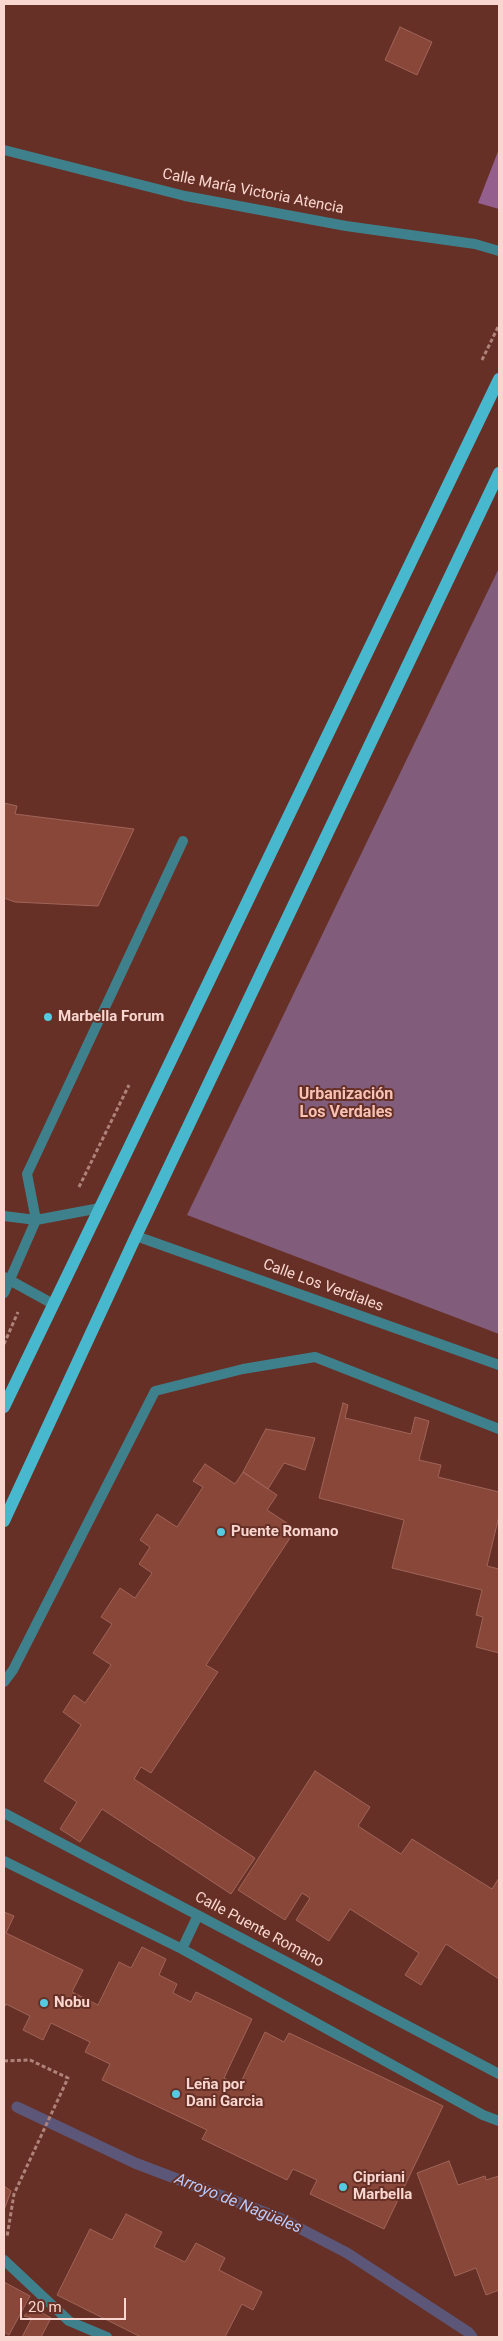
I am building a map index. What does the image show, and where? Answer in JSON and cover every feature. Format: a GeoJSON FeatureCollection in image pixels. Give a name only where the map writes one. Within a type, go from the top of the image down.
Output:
{"type":"FeatureCollection","features":[{"type":"Feature","properties":{"kind":"main road"},"geometry":{"type":"LineString","coordinates":[[4,1407],[499,379]]}},
{"type":"Feature","properties":{"kind":"main road"},"geometry":{"type":"LineString","coordinates":[[4,1521],[136,1236],[499,473]]}},
{"type":"Feature","properties":{"kind":"street","name":"Calle María Victoria Atencia"},"geometry":{"type":"LineString","coordinates":[[4,150],[185,196],[346,226],[475,244],[499,250]]}},
{"type":"Feature","properties":{"kind":"street"},"geometry":{"type":"LineString","coordinates":[[4,1293],[7,1279],[36,1220],[27,1174],[183,841]]}},
{"type":"Feature","properties":{"kind":"street"},"geometry":{"type":"LineString","coordinates":[[4,1216],[36,1220],[100,1208]]}},
{"type":"Feature","properties":{"kind":"street","name":"Calle Los Verdiales"},"geometry":{"type":"LineString","coordinates":[[136,1236],[499,1365]]}},
{"type":"Feature","properties":{"kind":"street"},"geometry":{"type":"LineString","coordinates":[[7,1279],[53,1304]]}},
{"type":"Feature","properties":{"kind":"street"},"geometry":{"type":"LineString","coordinates":[[4,1682],[13,1670],[155,1391],[243,1369],[314,1357],[499,1429]]}},
{"type":"Feature","properties":{"kind":"street","name":"Calle Puente Romano"},"geometry":{"type":"LineString","coordinates":[[4,1813],[499,2074]]}},
{"type":"Feature","properties":{"kind":"street"},"geometry":{"type":"LineString","coordinates":[[4,1861],[182,1949],[483,2115],[499,2121]]}},
{"type":"Feature","properties":{"kind":"street"},"geometry":{"type":"LineString","coordinates":[[182,1949],[198,1915]]}},
{"type":"Feature","properties":{"kind":"street"},"geometry":{"type":"LineString","coordinates":[[4,2260],[69,2321],[107,2337]]}},
{"type":"Feature","properties":{"kind":"path"},"geometry":{"type":"LineString","coordinates":[[4,2061],[30,2060],[68,2078],[14,2194],[5,2246]]}},
{"type":"Feature","properties":{"kind":"shaded area"},"geometry":{"type":"Polygon","coordinates":[[[499,149],[499,209],[478,203],[499,149]]]}},
{"type":"Feature","properties":{"kind":"shaded area"},"geometry":{"type":"Polygon","coordinates":[[[499,568],[499,1334],[187,1215],[499,568]]]}},
{"type":"Feature","properties":{"kind":"building"},"geometry":{"type":"Polygon","coordinates":[[[400,27],[432,42],[417,75],[385,60],[400,27]]]}},
{"type":"Feature","properties":{"kind":"building"},"geometry":{"type":"Polygon","coordinates":[[[4,803],[17,806],[15,814],[134,829],[98,906],[15,902],[4,898],[4,803]]]}},
{"type":"Feature","properties":{"kind":"building"},"geometry":{"type":"Polygon","coordinates":[[[343,1403],[348,1405],[345,1418],[411,1434],[415,1417],[429,1421],[419,1460],[441,1465],[438,1477],[499,1492],[499,1516],[487,1566],[499,1569],[499,1653],[476,1647],[483,1617],[476,1615],[482,1590],[392,1568],[404,1520],[319,1498],[343,1403]]]}},
{"type":"Feature","properties":{"kind":"building"},"geometry":{"type":"Polygon","coordinates":[[[266,1429],[315,1438],[305,1470],[284,1463],[268,1489],[243,1472],[266,1429]]]}},
{"type":"Feature","properties":{"kind":"building"},"geometry":{"type":"Polygon","coordinates":[[[205,1464],[235,1484],[243,1472],[277,1495],[267,1510],[296,1529],[206,1665],[218,1672],[151,1773],[141,1767],[134,1779],[255,1858],[231,1894],[102,1809],[80,1842],[60,1829],[77,1802],[44,1781],[81,1725],[63,1712],[74,1695],[85,1703],[111,1665],[93,1653],[112,1624],[101,1617],[120,1588],[135,1598],[152,1573],[139,1564],[150,1547],[140,1540],[157,1514],[177,1527],[203,1487],[193,1481],[205,1464]]]}},
{"type":"Feature","properties":{"kind":"building"},"geometry":{"type":"Polygon","coordinates":[[[315,1771],[370,1807],[358,1826],[401,1854],[412,1839],[492,1889],[499,1878],[499,1979],[446,1944],[421,1985],[405,1975],[419,1953],[350,1909],[329,1941],[296,1920],[310,1898],[302,1893],[285,1920],[238,1890],[315,1771]]]}},
{"type":"Feature","properties":{"kind":"building"},"geometry":{"type":"Polygon","coordinates":[[[4,1912],[14,1916],[6,1933],[83,1970],[72,1992],[98,2005],[119,1962],[131,1968],[142,1947],[166,1959],[159,1975],[177,1984],[173,1993],[191,2002],[196,1992],[252,2019],[224,2078],[239,2086],[265,2032],[284,2042],[289,2033],[443,2106],[384,2229],[310,2194],[317,2180],[293,2169],[287,2180],[202,2139],[207,2130],[102,2080],[110,2064],[85,2052],[90,2042],[51,2023],[43,2040],[23,2030],[30,2016],[6,2004],[4,2008],[4,1912]]]}},
{"type":"Feature","properties":{"kind":"building"},"geometry":{"type":"Polygon","coordinates":[[[449,2161],[458,2185],[485,2176],[486,2180],[499,2176],[499,2290],[486,2295],[476,2268],[455,2276],[417,2173],[449,2161]]]}},
{"type":"Feature","properties":{"kind":"building"},"geometry":{"type":"Polygon","coordinates":[[[4,2186],[11,2191],[4,2210],[4,2186]]]}},
{"type":"Feature","properties":{"kind":"building"},"geometry":{"type":"Polygon","coordinates":[[[126,2214],[162,2232],[154,2247],[185,2262],[196,2243],[225,2258],[219,2270],[262,2292],[253,2310],[242,2304],[225,2337],[141,2337],[57,2295],[90,2229],[112,2240],[126,2214]]]}},
{"type":"Feature","properties":{"kind":"building"},"geometry":{"type":"Polygon","coordinates":[[[4,2282],[30,2296],[9,2335],[4,2332],[4,2282]]]}},
{"type":"Feature","properties":{"kind":"building"},"geometry":{"type":"Polygon","coordinates":[[[32,2307],[51,2318],[41,2337],[22,2337],[32,2318],[24,2316],[32,2307]]]}},
{"type":"Feature","properties":{"kind":"waterway","name":"Arroyo de Nagüeles"},"geometry":{"type":"LineString","coordinates":[[17,2107],[135,2163],[282,2219],[347,2253],[468,2332],[472,2337]]}},
{"type":"Feature","properties":{"kind":"place","name":"Marbella Forum"},"geometry":{"type":"Point","coordinates":[48,1017]}},
{"type":"Feature","properties":{"kind":"place","name":"Puente Romano"},"geometry":{"type":"Point","coordinates":[221,1532]}},
{"type":"Feature","properties":{"kind":"place","name":"Nobu"},"geometry":{"type":"Point","coordinates":[44,2003]}},
{"type":"Feature","properties":{"kind":"place","name":"Leña por Dani Garcia"},"geometry":{"type":"Point","coordinates":[176,2094]}},
{"type":"Feature","properties":{"kind":"place","name":"Cipriani Marbella"},"geometry":{"type":"Point","coordinates":[343,2187]}},
{"type":"Feature","properties":{"kind":"district","name":"Urbanización Los Verdales"},"geometry":{"type":"Point","coordinates":[346,1104]}}]}
